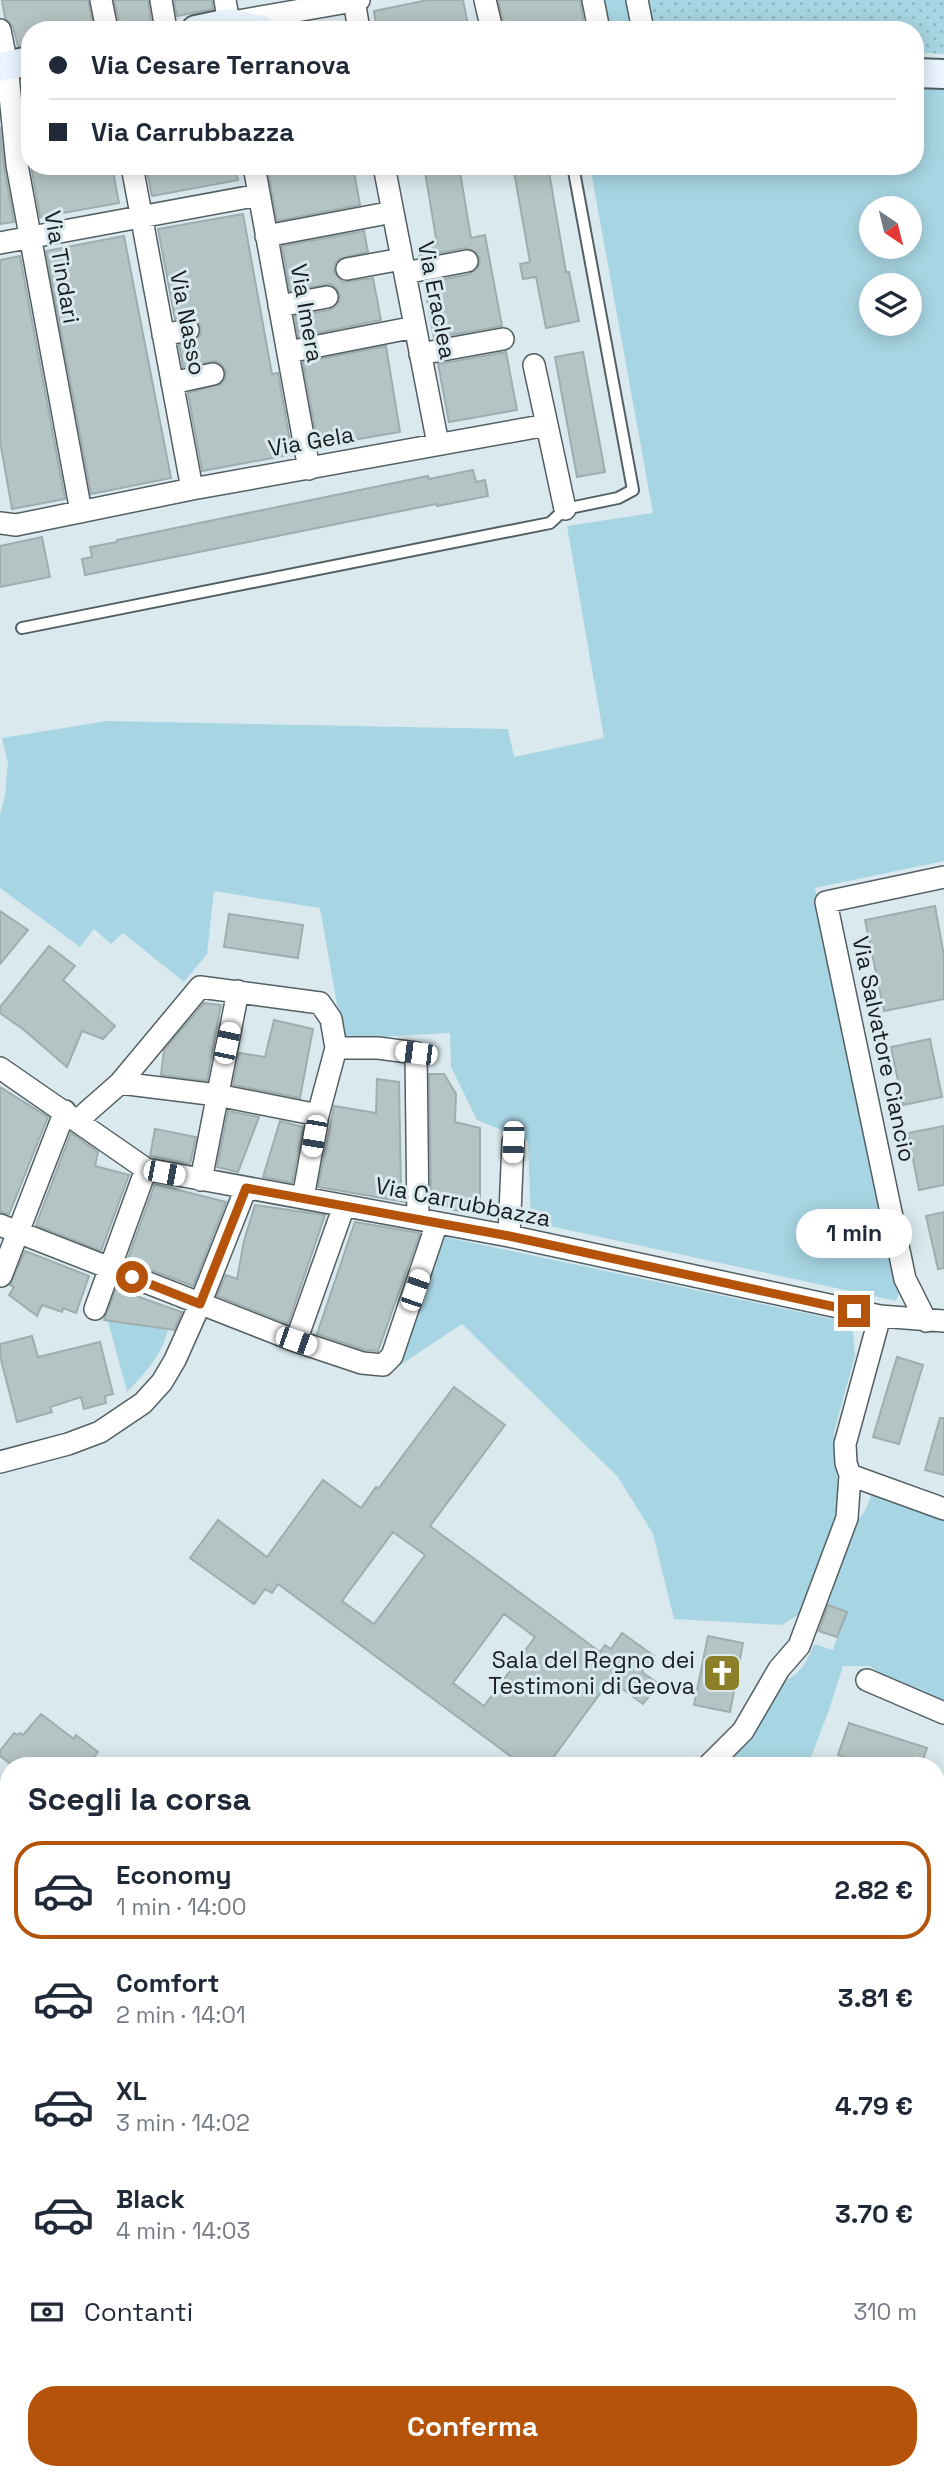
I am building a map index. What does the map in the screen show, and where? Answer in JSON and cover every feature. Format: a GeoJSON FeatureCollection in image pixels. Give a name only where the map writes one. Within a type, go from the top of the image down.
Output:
{"type":"FeatureCollection","features":[{"type":"Feature","properties":{"kind":"street"},"geometry":{"type":"LineString","coordinates":[[101,0],[105,21]]}},
{"type":"Feature","properties":{"kind":"street"},"geometry":{"type":"LineString","coordinates":[[161,0],[164,21]]}},
{"type":"Feature","properties":{"kind":"street"},"geometry":{"type":"LineString","coordinates":[[228,17],[273,14],[356,0],[358,21]]}},
{"type":"Feature","properties":{"kind":"street"},"geometry":{"type":"LineString","coordinates":[[485,0],[490,21]]}},
{"type":"Feature","properties":{"kind":"street"},"geometry":{"type":"LineString","coordinates":[[593,0],[597,21]]}},
{"type":"Feature","properties":{"kind":"street"},"geometry":{"type":"LineString","coordinates":[[637,0],[641,21]]}},
{"type":"Feature","properties":{"kind":"street","name":"Via Tindari"},"geometry":{"type":"LineString","coordinates":[[0,30],[12,64],[8,166],[30,237],[81,512]]}},
{"type":"Feature","properties":{"kind":"street"},"geometry":{"type":"LineString","coordinates":[[924,74],[944,75]]}},
{"type":"Feature","properties":{"kind":"street","name":"Via Nasso"},"geometry":{"type":"LineString","coordinates":[[134,175],[192,489]]}},
{"type":"Feature","properties":{"kind":"street","name":"Via Imera"},"geometry":{"type":"LineString","coordinates":[[256,175],[309,469]]}},
{"type":"Feature","properties":{"kind":"street","name":"Via Eraclea"},"geometry":{"type":"LineString","coordinates":[[386,175],[438,444]]}},
{"type":"Feature","properties":{"kind":"street"},"geometry":{"type":"LineString","coordinates":[[0,243],[259,195]]}},
{"type":"Feature","properties":{"kind":"street"},"geometry":{"type":"LineString","coordinates":[[266,236],[393,212]]}},
{"type":"Feature","properties":{"kind":"street"},"geometry":{"type":"LineString","coordinates":[[347,268],[467,261]]}},
{"type":"Feature","properties":{"kind":"street"},"geometry":{"type":"LineString","coordinates":[[279,306],[327,297]]}},
{"type":"Feature","properties":{"kind":"street"},"geometry":{"type":"LineString","coordinates":[[288,352],[415,327]]}},
{"type":"Feature","properties":{"kind":"street"},"geometry":{"type":"LineString","coordinates":[[163,335],[188,330]]}},
{"type":"Feature","properties":{"kind":"street"},"geometry":{"type":"LineString","coordinates":[[420,354],[503,339]]}},
{"type":"Feature","properties":{"kind":"street"},"geometry":{"type":"LineString","coordinates":[[534,365],[565,509]]}},
{"type":"Feature","properties":{"kind":"street"},"geometry":{"type":"LineString","coordinates":[[172,383],[213,374]]}},
{"type":"Feature","properties":{"kind":"street","name":"Via Gela"},"geometry":{"type":"LineString","coordinates":[[0,523],[16,525],[192,489],[547,425]]}},
{"type":"Feature","properties":{"kind":"street","name":"Via Salvatore Ciancio"},"geometry":{"type":"LineString","coordinates":[[935,1321],[905,1279],[826,902],[944,877]]}},
{"type":"Feature","properties":{"kind":"street"},"geometry":{"type":"LineString","coordinates":[[1,1276],[9,1228],[72,1116],[120,1083],[200,987],[320,1003],[331,1020],[336,1048],[318,1115],[303,1198]]}},
{"type":"Feature","properties":{"kind":"street"},"geometry":{"type":"LineString","coordinates":[[201,1180],[238,990]]}},
{"type":"Feature","properties":{"kind":"street"},"geometry":{"type":"LineString","coordinates":[[9,1228],[296,1341],[362,1363],[383,1365],[392,1356],[428,1221],[416,1053],[379,1048],[336,1048]]}},
{"type":"Feature","properties":{"kind":"street","name":"Via Carrubbazza"},"geometry":{"type":"LineString","coordinates":[[0,1068],[146,1169],[509,1236],[880,1316],[935,1321]]}},
{"type":"Feature","properties":{"kind":"street"},"geometry":{"type":"LineString","coordinates":[[120,1083],[217,1095],[318,1115]]}},
{"type":"Feature","properties":{"kind":"street"},"geometry":{"type":"LineString","coordinates":[[509,1236],[513,1142]]}},
{"type":"Feature","properties":{"kind":"street"},"geometry":{"type":"LineString","coordinates":[[95,1309],[146,1169]]}},
{"type":"Feature","properties":{"kind":"street"},"geometry":{"type":"LineString","coordinates":[[0,1462],[68,1444],[100,1432],[143,1403],[162,1382],[200,1304],[246,1188]]}},
{"type":"Feature","properties":{"kind":"street"},"geometry":{"type":"LineString","coordinates":[[296,1341],[344,1206]]}},
{"type":"Feature","properties":{"kind":"street"},"geometry":{"type":"LineString","coordinates":[[717,1757],[743,1731],[779,1669],[799,1646],[847,1518],[850,1475],[845,1444],[880,1316]]}},
{"type":"Feature","properties":{"kind":"street"},"geometry":{"type":"LineString","coordinates":[[850,1475],[944,1510]]}},
{"type":"Feature","properties":{"kind":"street"},"geometry":{"type":"LineString","coordinates":[[867,1679],[944,1713]]}},
{"type":"Feature","properties":{"kind":"lane"},"geometry":{"type":"LineString","coordinates":[[22,628],[550,523],[565,509],[618,498],[633,490],[575,175]]}},
{"type":"Feature","properties":{"kind":"shaded area"},"geometry":{"type":"Polygon","coordinates":[[[599,0],[629,0],[633,21],[603,21],[599,0]]]}},
{"type":"Feature","properties":{"kind":"shaded area"},"geometry":{"type":"Polygon","coordinates":[[[649,0],[944,0],[944,54],[924,53],[924,21],[653,21],[649,0]]]}},
{"type":"Feature","properties":{"kind":"shaded area"},"geometry":{"type":"Polygon","coordinates":[[[924,86],[944,87],[944,861],[815,888],[901,1286],[896,1301],[531,1222],[528,1141],[477,1120],[451,1067],[450,1033],[343,1039],[320,908],[214,891],[207,954],[184,982],[123,933],[111,944],[94,929],[80,947],[0,888],[0,814],[8,763],[2,738],[107,721],[508,729],[514,757],[604,738],[567,526],[653,513],[592,175],[924,175],[924,86]]]}},
{"type":"Feature","properties":{"kind":"shaded area"},"geometry":{"type":"Polygon","coordinates":[[[445,1237],[852,1323],[855,1356],[834,1432],[840,1515],[801,1613],[782,1625],[674,1619],[653,1534],[618,1477],[462,1324],[400,1365],[445,1237]]]}},
{"type":"Feature","properties":{"kind":"shaded area"},"geometry":{"type":"Polygon","coordinates":[[[108,1321],[168,1330],[157,1356],[127,1392],[108,1321]]]}},
{"type":"Feature","properties":{"kind":"shaded area"},"geometry":{"type":"Polygon","coordinates":[[[873,1491],[944,1517],[944,1701],[883,1676],[870,1666],[843,1666],[811,1757],[724,1757],[782,1682],[803,1667],[814,1644],[833,1650],[846,1612],[828,1605],[854,1525],[865,1511],[873,1491]]]}},
{"type":"Feature","properties":{"kind":"building"},"geometry":{"type":"Polygon","coordinates":[[[2,0],[88,0],[92,21],[21,21],[21,46],[18,46],[13,27],[5,18],[2,0]]]}},
{"type":"Feature","properties":{"kind":"building"},"geometry":{"type":"Polygon","coordinates":[[[114,0],[148,0],[151,21],[119,21],[114,0]]]}},
{"type":"Feature","properties":{"kind":"building"},"geometry":{"type":"Polygon","coordinates":[[[174,0],[212,0],[213,9],[177,16],[174,0]]]}},
{"type":"Feature","properties":{"kind":"building"},"geometry":{"type":"Polygon","coordinates":[[[428,0],[463,0],[467,21],[376,21],[374,11],[428,0]]]}},
{"type":"Feature","properties":{"kind":"building"},"geometry":{"type":"Polygon","coordinates":[[[498,0],[580,0],[584,21],[503,21],[498,0]]]}},
{"type":"Feature","properties":{"kind":"building"},"geometry":{"type":"Polygon","coordinates":[[[0,127],[14,222],[0,224],[0,127]]]}},
{"type":"Feature","properties":{"kind":"building"},"geometry":{"type":"Polygon","coordinates":[[[33,175],[114,175],[119,203],[40,217],[33,175]]]}},
{"type":"Feature","properties":{"kind":"building"},"geometry":{"type":"Polygon","coordinates":[[[148,175],[237,175],[238,180],[152,196],[148,175]]]}},
{"type":"Feature","properties":{"kind":"building"},"geometry":{"type":"Polygon","coordinates":[[[269,175],[355,175],[360,205],[277,221],[269,175]]]}},
{"type":"Feature","properties":{"kind":"building"},"geometry":{"type":"Polygon","coordinates":[[[426,175],[460,175],[471,238],[485,235],[502,326],[434,338],[424,283],[470,274],[479,266],[480,259],[476,252],[465,248],[420,257],[418,247],[437,244],[426,175]]]}},
{"type":"Feature","properties":{"kind":"building"},"geometry":{"type":"Polygon","coordinates":[[[515,175],[550,175],[566,272],[569,272],[579,321],[546,328],[536,277],[523,279],[520,264],[530,262],[515,175]]]}},
{"type":"Feature","properties":{"kind":"building"},"geometry":{"type":"Polygon","coordinates":[[[243,214],[272,374],[278,373],[292,451],[289,451],[289,455],[202,471],[188,393],[221,384],[226,372],[216,361],[183,367],[179,345],[196,340],[201,328],[192,317],[175,319],[158,229],[243,214]]]}},
{"type":"Feature","properties":{"kind":"building"},"geometry":{"type":"Polygon","coordinates":[[[364,231],[368,252],[339,259],[334,272],[343,282],[373,278],[381,320],[298,337],[295,316],[330,310],[339,302],[340,295],[331,284],[290,291],[282,246],[364,231]]]}},
{"type":"Feature","properties":{"kind":"building"},"geometry":{"type":"Polygon","coordinates":[[[124,236],[171,478],[91,494],[46,251],[124,236]]]}},
{"type":"Feature","properties":{"kind":"building"},"geometry":{"type":"Polygon","coordinates":[[[20,256],[65,499],[12,509],[0,441],[0,260],[20,256]]]}},
{"type":"Feature","properties":{"kind":"building"},"geometry":{"type":"Polygon","coordinates":[[[386,346],[400,432],[318,446],[303,362],[386,346]]]}},
{"type":"Feature","properties":{"kind":"building"},"geometry":{"type":"Polygon","coordinates":[[[506,352],[517,410],[449,422],[438,364],[506,352]]]}},
{"type":"Feature","properties":{"kind":"building"},"geometry":{"type":"Polygon","coordinates":[[[583,352],[605,472],[577,477],[555,357],[583,352]]]}},
{"type":"Feature","properties":{"kind":"building"},"geometry":{"type":"Polygon","coordinates":[[[473,470],[476,482],[485,480],[488,496],[437,506],[436,504],[85,575],[82,559],[92,557],[90,547],[428,476],[429,479],[473,470]]]}},
{"type":"Feature","properties":{"kind":"building"},"geometry":{"type":"Polygon","coordinates":[[[42,537],[50,577],[0,587],[0,546],[42,537]]]}},
{"type":"Feature","properties":{"kind":"building"},"geometry":{"type":"Polygon","coordinates":[[[935,906],[944,956],[944,999],[884,1011],[865,920],[935,906]]]}},
{"type":"Feature","properties":{"kind":"building"},"geometry":{"type":"Polygon","coordinates":[[[0,911],[28,930],[0,964],[0,911]]]}},
{"type":"Feature","properties":{"kind":"building"},"geometry":{"type":"Polygon","coordinates":[[[229,914],[303,925],[298,958],[224,947],[229,914]]]}},
{"type":"Feature","properties":{"kind":"building"},"geometry":{"type":"Polygon","coordinates":[[[49,946],[75,966],[63,980],[115,1026],[103,1039],[82,1031],[67,1067],[0,1013],[0,1007],[49,946]]]}},
{"type":"Feature","properties":{"kind":"building"},"geometry":{"type":"Polygon","coordinates":[[[204,1003],[221,1005],[207,1081],[161,1075],[164,1050],[204,1003]]]}},
{"type":"Feature","properties":{"kind":"building"},"geometry":{"type":"Polygon","coordinates":[[[274,1020],[313,1029],[300,1098],[233,1085],[239,1053],[265,1057],[274,1020]]]}},
{"type":"Feature","properties":{"kind":"building"},"geometry":{"type":"Polygon","coordinates":[[[930,1039],[942,1097],[903,1105],[891,1047],[930,1039]]]}},
{"type":"Feature","properties":{"kind":"building"},"geometry":{"type":"Polygon","coordinates":[[[429,1074],[444,1074],[456,1094],[455,1122],[480,1128],[480,1214],[453,1210],[453,1206],[431,1206],[429,1074]]]}},
{"type":"Feature","properties":{"kind":"building"},"geometry":{"type":"Polygon","coordinates":[[[377,1079],[399,1082],[401,1190],[405,1190],[405,1202],[318,1187],[334,1106],[376,1113],[377,1079]]]}},
{"type":"Feature","properties":{"kind":"building"},"geometry":{"type":"Polygon","coordinates":[[[0,1087],[48,1117],[9,1214],[0,1212],[0,1087]]]}},
{"type":"Feature","properties":{"kind":"building"},"geometry":{"type":"Polygon","coordinates":[[[228,1111],[259,1117],[238,1172],[217,1167],[228,1111]]]}},
{"type":"Feature","properties":{"kind":"building"},"geometry":{"type":"Polygon","coordinates":[[[280,1121],[303,1127],[292,1183],[263,1177],[280,1121]]]}},
{"type":"Feature","properties":{"kind":"building"},"geometry":{"type":"Polygon","coordinates":[[[944,1126],[944,1185],[919,1190],[908,1133],[944,1126]]]}},
{"type":"Feature","properties":{"kind":"building"},"geometry":{"type":"Polygon","coordinates":[[[155,1129],[196,1137],[190,1164],[150,1156],[155,1129]]]}},
{"type":"Feature","properties":{"kind":"building"},"geometry":{"type":"Polygon","coordinates":[[[71,1133],[98,1152],[95,1166],[129,1175],[101,1251],[36,1225],[71,1133]]]}},
{"type":"Feature","properties":{"kind":"building"},"geometry":{"type":"Polygon","coordinates":[[[155,1184],[226,1202],[193,1286],[127,1261],[155,1184]]]}},
{"type":"Feature","properties":{"kind":"building"},"geometry":{"type":"Polygon","coordinates":[[[255,1205],[325,1215],[288,1324],[217,1296],[226,1275],[237,1279],[244,1241],[255,1205]]]}},
{"type":"Feature","properties":{"kind":"building"},"geometry":{"type":"Polygon","coordinates":[[[944,1212],[944,1268],[938,1269],[926,1216],[944,1212]]]}},
{"type":"Feature","properties":{"kind":"building"},"geometry":{"type":"Polygon","coordinates":[[[355,1222],[420,1233],[378,1351],[365,1350],[317,1334],[355,1222]]]}},
{"type":"Feature","properties":{"kind":"building"},"geometry":{"type":"Polygon","coordinates":[[[25,1251],[89,1276],[76,1313],[63,1308],[62,1312],[42,1305],[37,1316],[9,1295],[14,1287],[10,1285],[25,1251]]]}},
{"type":"Feature","properties":{"kind":"building"},"geometry":{"type":"Polygon","coordinates":[[[116,1289],[182,1312],[174,1330],[104,1320],[116,1289]]]}},
{"type":"Feature","properties":{"kind":"building"},"geometry":{"type":"Polygon","coordinates":[[[32,1336],[38,1357],[100,1342],[113,1394],[105,1396],[106,1403],[84,1409],[81,1397],[50,1407],[52,1412],[17,1422],[0,1356],[0,1344],[32,1336]]]}},
{"type":"Feature","properties":{"kind":"building"},"geometry":{"type":"Polygon","coordinates":[[[897,1357],[923,1365],[899,1444],[873,1437],[897,1357]]]}},
{"type":"Feature","properties":{"kind":"building"},"geometry":{"type":"Polygon","coordinates":[[[454,1387],[505,1425],[430,1526],[600,1652],[605,1645],[611,1649],[622,1633],[654,1656],[642,1672],[659,1684],[643,1704],[610,1680],[554,1757],[512,1757],[278,1584],[272,1593],[265,1589],[254,1604],[190,1558],[218,1520],[267,1557],[323,1480],[361,1508],[376,1487],[378,1489],[454,1387]],[[393,1532],[342,1601],[374,1624],[425,1555],[393,1532]],[[504,1614],[453,1683],[484,1706],[535,1637],[504,1614]]]}},
{"type":"Feature","properties":{"kind":"building"},"geometry":{"type":"Polygon","coordinates":[[[940,1418],[944,1418],[944,1475],[925,1470],[940,1418]]]}},
{"type":"Feature","properties":{"kind":"building"},"geometry":{"type":"Polygon","coordinates":[[[828,1605],[847,1612],[837,1637],[819,1631],[828,1605]]]}},
{"type":"Feature","properties":{"kind":"building","name":"Sala del Regno dei Testimoni di Geova"},"geometry":{"type":"Polygon","coordinates":[[[708,1636],[743,1643],[730,1712],[694,1705],[708,1636]]]}},
{"type":"Feature","properties":{"kind":"building"},"geometry":{"type":"Polygon","coordinates":[[[41,1714],[74,1739],[76,1735],[98,1752],[94,1757],[0,1756],[0,1751],[14,1733],[23,1735],[41,1714]]]}},
{"type":"Feature","properties":{"kind":"building"},"geometry":{"type":"Polygon","coordinates":[[[849,1723],[927,1748],[924,1757],[838,1755],[849,1723]]]}},
{"type":"Feature","properties":{"kind":"place","name":"Sala del Regno dei Testimoni di Geova"},"geometry":{"type":"Point","coordinates":[722,1673]}},
{"type":"Feature","properties":{"kind":"route"},"geometry":{"type":"LineString","coordinates":[[132,1277],[200,1304],[246,1188],[509,1236],[854,1311]]}}]}
